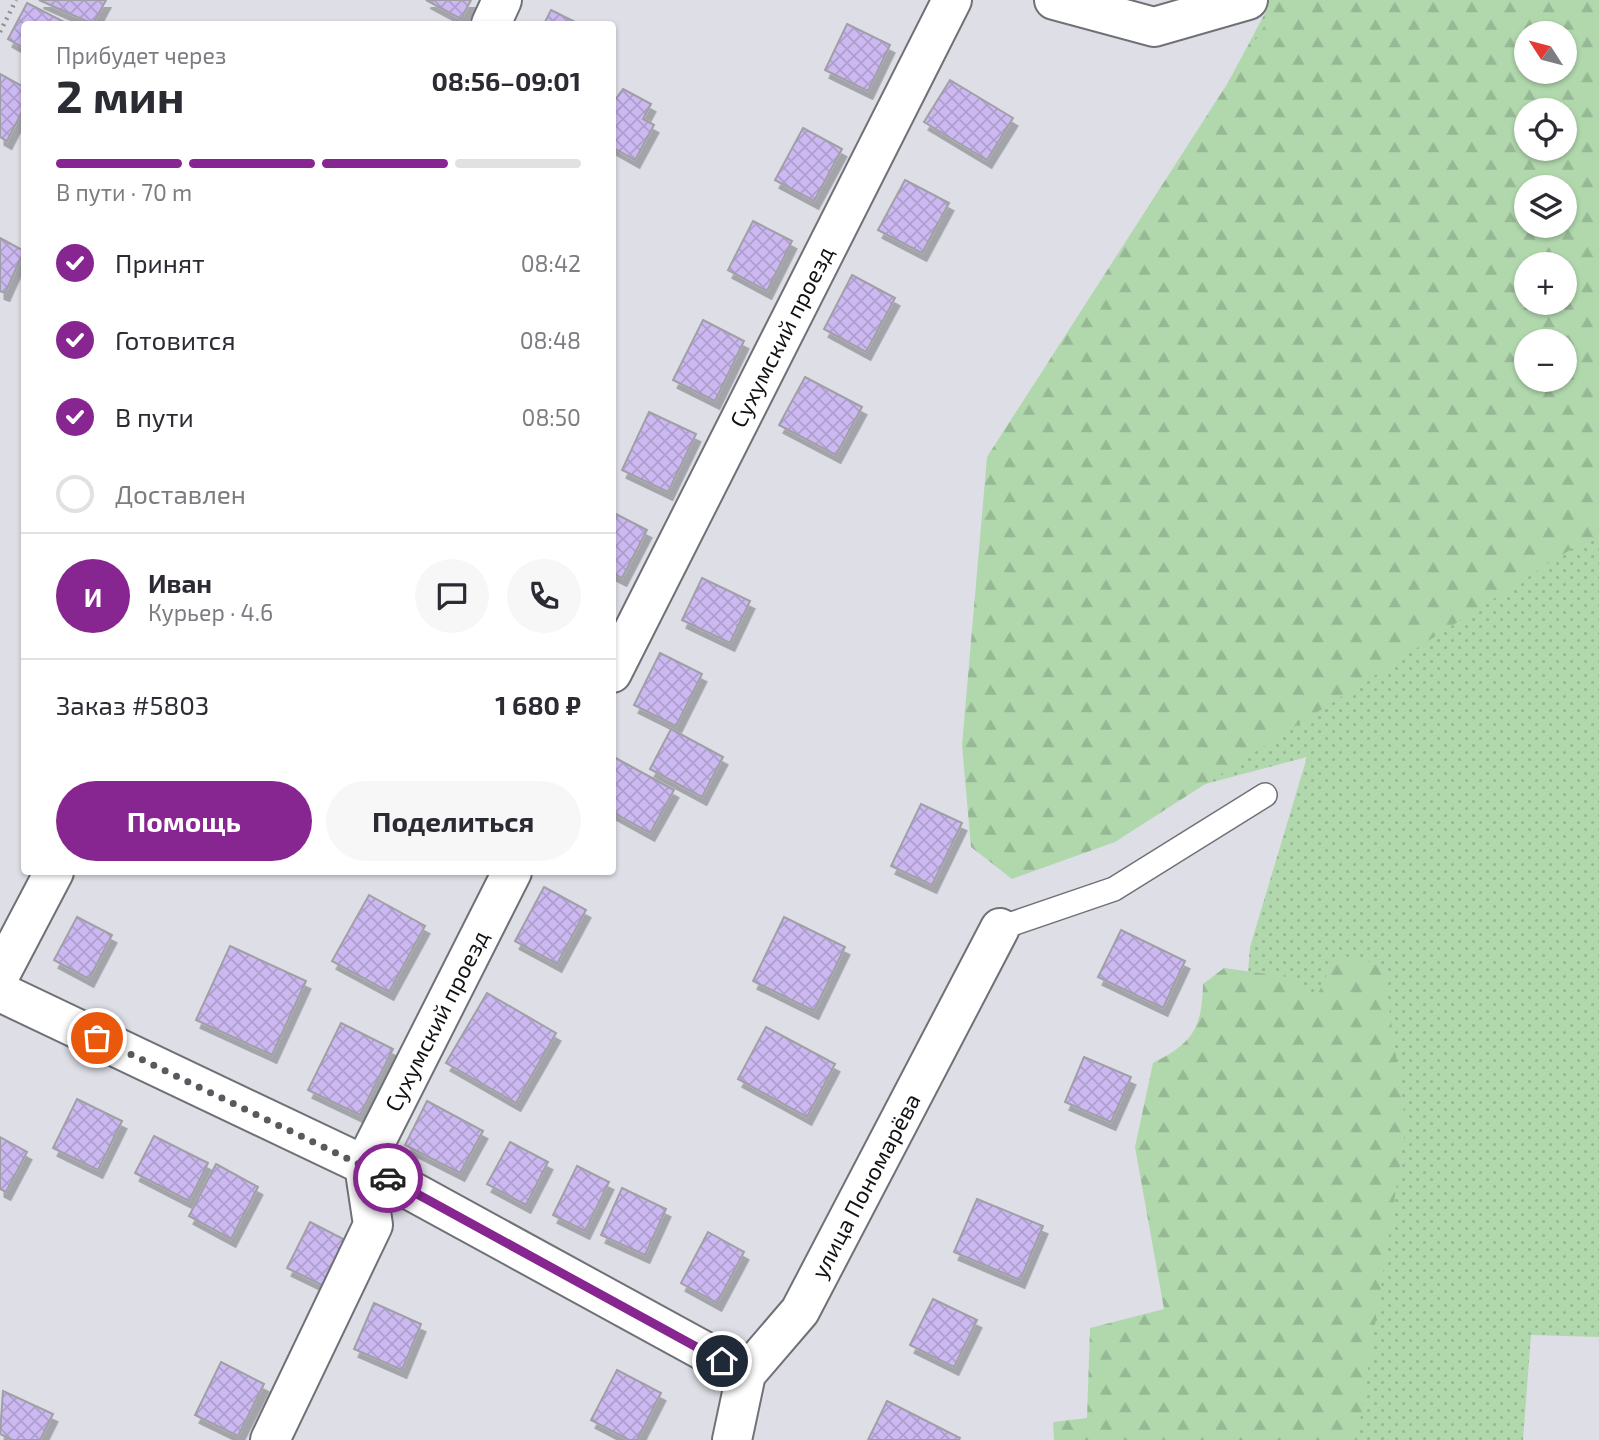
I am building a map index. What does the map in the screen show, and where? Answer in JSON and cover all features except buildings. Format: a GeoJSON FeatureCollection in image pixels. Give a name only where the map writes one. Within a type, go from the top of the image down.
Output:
{"type":"FeatureCollection","features":[{"type":"Feature","properties":{"kind":"street"},"geometry":{"type":"LineString","coordinates":[[492,21],[502,0]]}},
{"type":"Feature","properties":{"kind":"street","name":"Сухумский проезд"},"geometry":{"type":"LineString","coordinates":[[616,665],[952,0]]}},
{"type":"Feature","properties":{"kind":"street"},"geometry":{"type":"LineString","coordinates":[[1054,0],[1154,27],[1248,0]]}},
{"type":"Feature","properties":{"kind":"street"},"geometry":{"type":"LineString","coordinates":[[0,975],[52,875]]}},
{"type":"Feature","properties":{"kind":"street","name":"Сухумский проезд"},"geometry":{"type":"LineString","coordinates":[[364,1165],[510,875]]}},
{"type":"Feature","properties":{"kind":"street","name":"улица Пономарёва"},"geometry":{"type":"LineString","coordinates":[[732,1440],[746,1374],[800,1311],[1000,928]]}},
{"type":"Feature","properties":{"kind":"street"},"geometry":{"type":"LineString","coordinates":[[0,992],[364,1165],[746,1374]]}},
{"type":"Feature","properties":{"kind":"street"},"geometry":{"type":"LineString","coordinates":[[270,1440],[373,1225],[364,1165]]}},
{"type":"Feature","properties":{"kind":"lane"},"geometry":{"type":"LineString","coordinates":[[1000,928],[1114,889],[1265,795]]}},
{"type":"Feature","properties":{"kind":"path"},"geometry":{"type":"LineString","coordinates":[[0,32],[16,0]]}},
{"type":"Feature","properties":{"kind":"green space"},"geometry":{"type":"Polygon","coordinates":[[[1268,0],[1599,0],[1599,540],[1590,537],[1115,842],[1012,879],[971,847],[962,745],[987,457],[1267,22],[1268,0]]]}},
{"type":"Feature","properties":{"kind":"green space"},"geometry":{"type":"Polygon","coordinates":[[[1272,0],[1599,0],[1599,1337],[1531,1335],[1523,1440],[1212,1440],[1250,947],[1307,757],[1010,836],[1012,488],[1272,0]]]}},
{"type":"Feature","properties":{"kind":"green space"},"geometry":{"type":"Polygon","coordinates":[[[1336,954],[1383,965],[1406,1126],[1357,1440],[1054,1440],[1053,1422],[1087,1418],[1090,1328],[1164,1309],[1135,1147],[1153,1063],[1178,1048],[1193,1033],[1200,1012],[1203,984],[1224,968],[1288,977],[1317,996],[1336,954]]]}},
{"type":"Feature","properties":{"kind":"way so far"},"geometry":{"type":"LineString","coordinates":[[97,1038],[388,1178]]}},
{"type":"Feature","properties":{"kind":"route"},"geometry":{"type":"LineString","coordinates":[[388,1178],[722,1361]]}}]}
